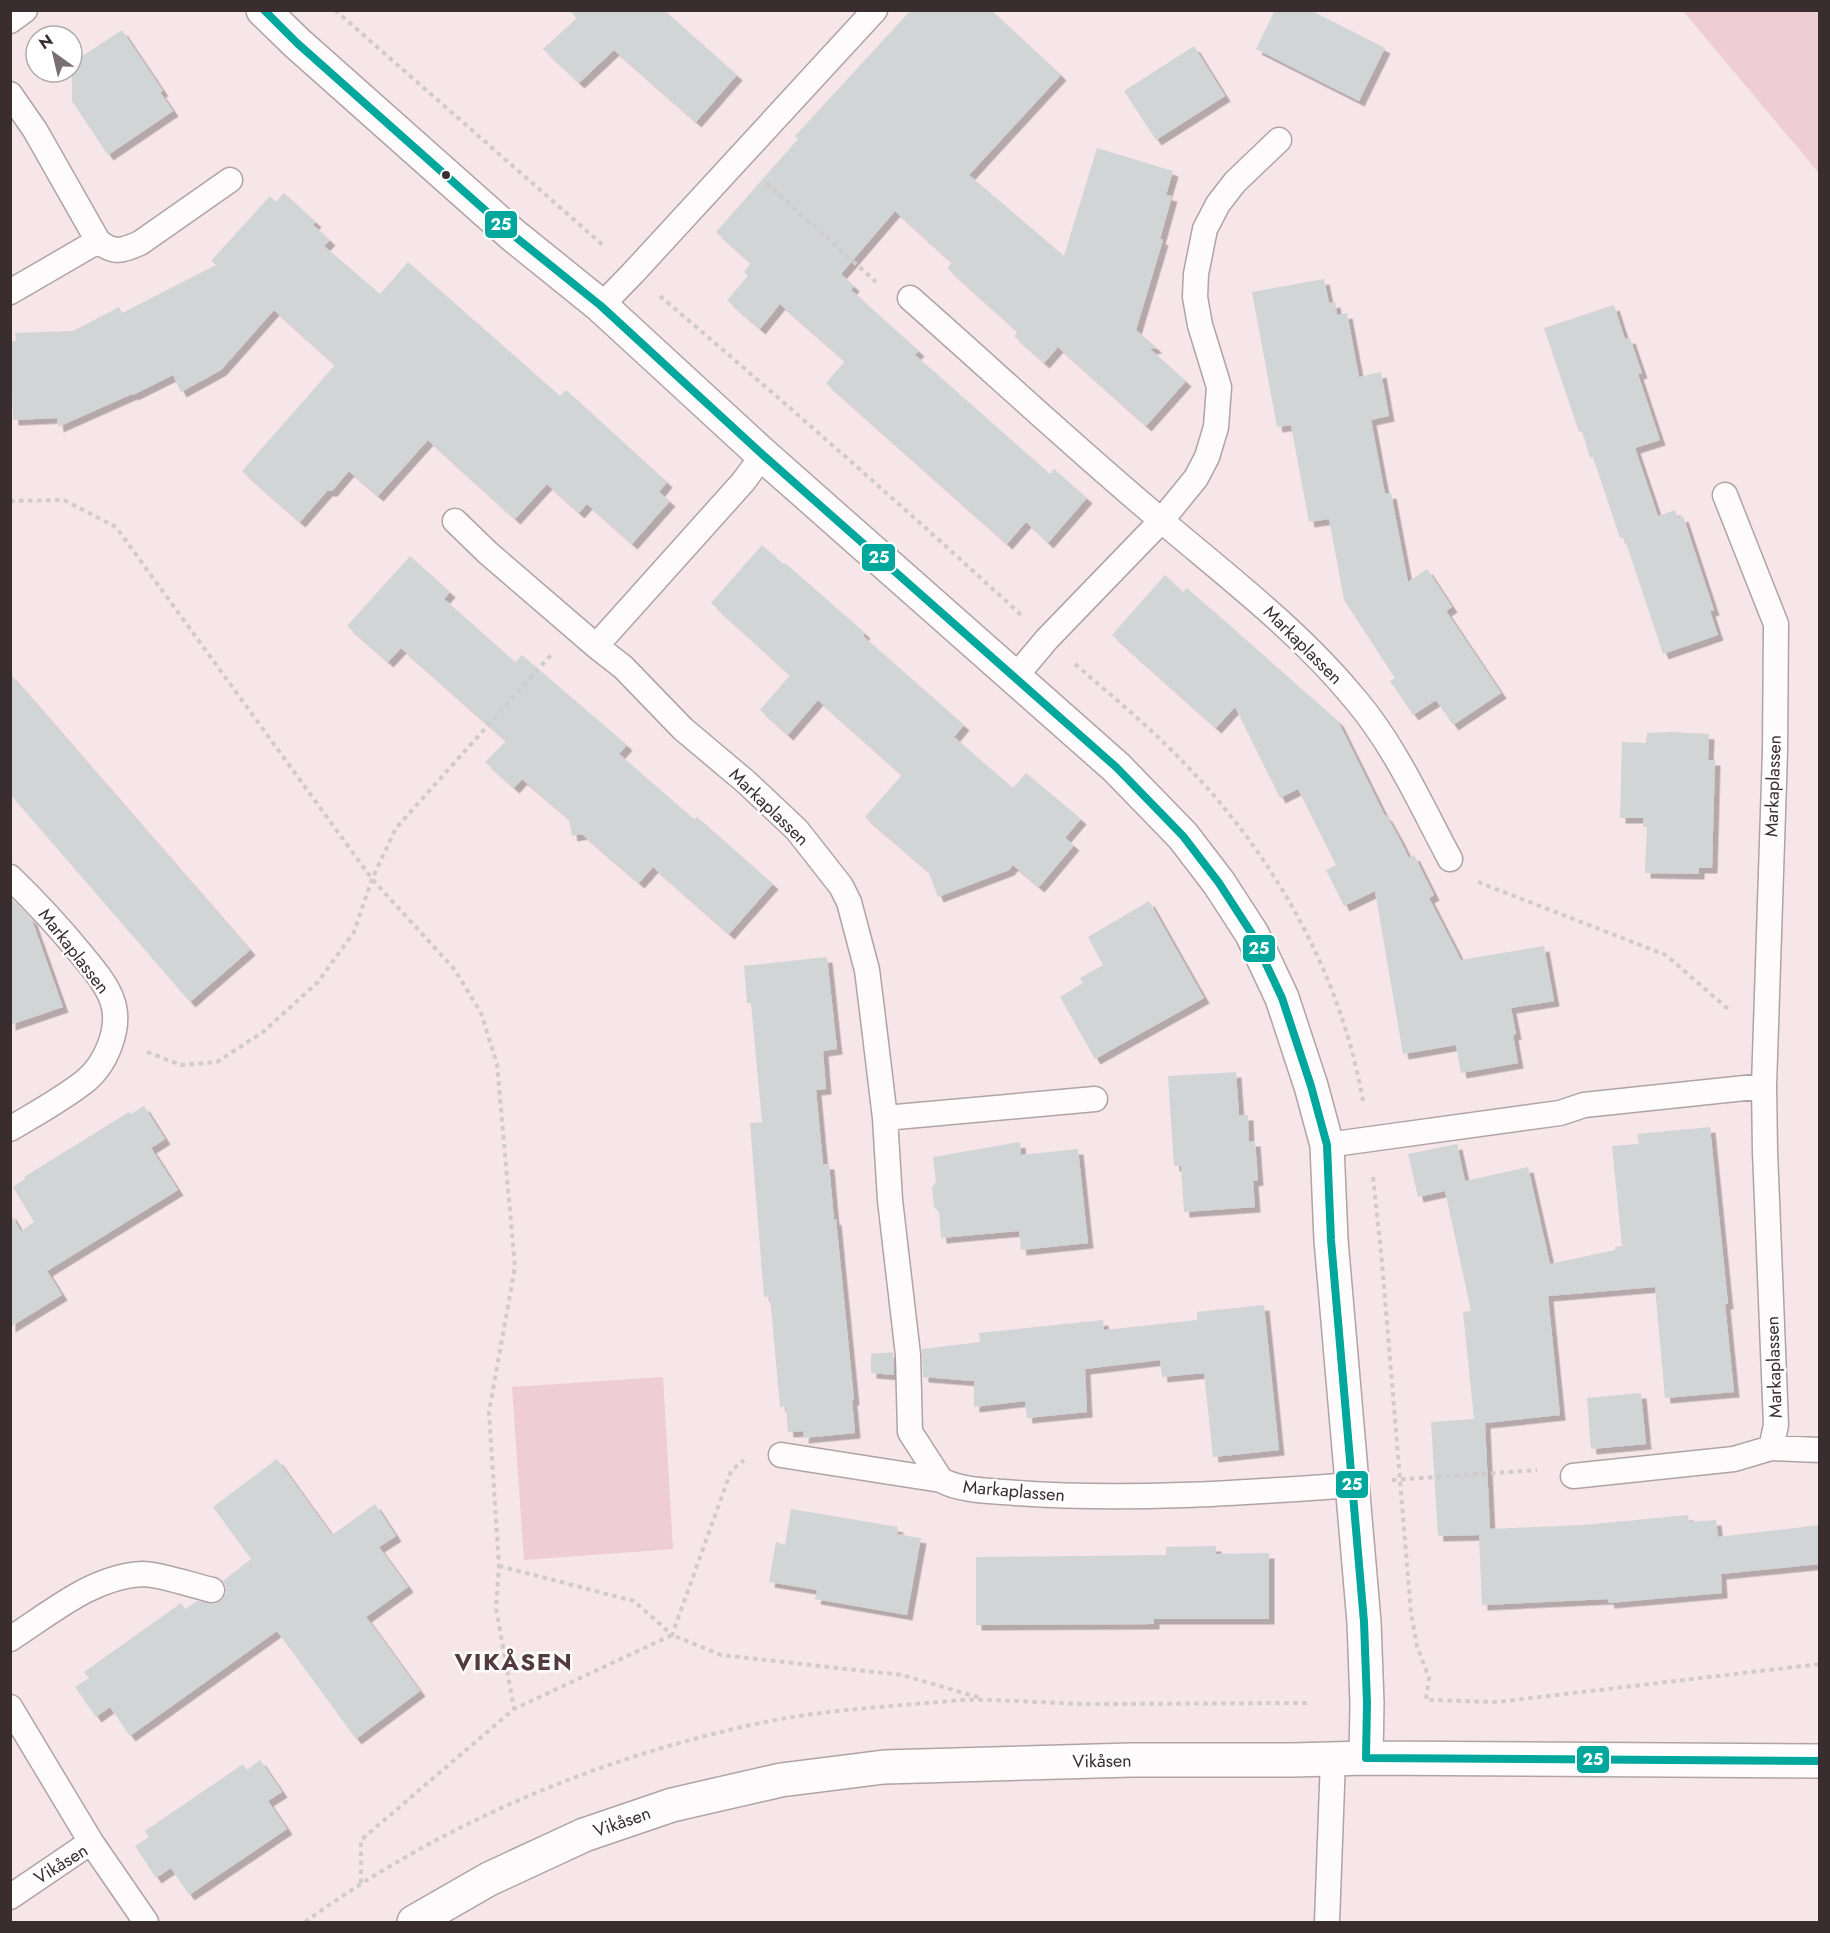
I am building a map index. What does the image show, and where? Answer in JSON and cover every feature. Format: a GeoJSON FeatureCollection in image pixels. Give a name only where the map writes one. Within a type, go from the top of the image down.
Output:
{"type":"FeatureCollection","features":[{"type":"Feature","properties":{"kind":"street"},"geometry":{"type":"LineString","coordinates":[[263,10],[513,235],[601,306],[763,455],[1116,767],[1183,836],[1219,883],[1252,934],[1282,998],[1311,1086],[1327,1145],[1331,1240],[1364,1622],[1367,1703],[1366,1758]]}},
{"type":"Feature","properties":{"kind":"street","name":"Vikåsen"},"geometry":{"type":"LineString","coordinates":[[414,1923],[489,1879],[584,1835],[672,1805],[781,1780],[884,1767],[1132,1760],[1366,1758],[1820,1761]]}},
{"type":"Feature","properties":{"kind":"lane"},"geometry":{"type":"LineString","coordinates":[[10,21],[25,10]]}},
{"type":"Feature","properties":{"kind":"lane"},"geometry":{"type":"LineString","coordinates":[[601,306],[875,10]]}},
{"type":"Feature","properties":{"kind":"lane"},"geometry":{"type":"LineString","coordinates":[[10,94],[35,130],[98,241],[106,248],[125,250],[140,243],[230,180]]}},
{"type":"Feature","properties":{"kind":"lane"},"geometry":{"type":"LineString","coordinates":[[1015,677],[1055,631],[1161,521],[1196,478],[1216,427],[1219,387],[1200,325],[1195,297],[1196,274],[1205,229],[1218,204],[1234,182],[1279,140]]}},
{"type":"Feature","properties":{"kind":"lane"},"geometry":{"type":"LineString","coordinates":[[10,292],[98,241]]}},
{"type":"Feature","properties":{"kind":"lane","name":"Markaplassen"},"geometry":{"type":"LineString","coordinates":[[910,298],[1161,521],[1274,615],[1335,676],[1357,700],[1392,752],[1450,859]]}},
{"type":"Feature","properties":{"kind":"lane"},"geometry":{"type":"LineString","coordinates":[[596,646],[743,482],[763,455]]}},
{"type":"Feature","properties":{"kind":"lane","name":"Markaplassen"},"geometry":{"type":"LineString","coordinates":[[1725,495],[1776,624],[1775,751],[1764,1086],[1777,1411],[1771,1448]]}},
{"type":"Feature","properties":{"kind":"lane","name":"Markaplassen"},"geometry":{"type":"LineString","coordinates":[[455,520],[488,553],[623,668],[683,729],[746,782],[797,830],[841,886],[849,902],[867,970],[885,1118],[890,1200],[908,1355],[910,1432],[941,1480],[948,1485],[987,1491],[1067,1496],[1212,1495],[1353,1485]]}},
{"type":"Feature","properties":{"kind":"lane","name":"Markaplassen"},"geometry":{"type":"LineString","coordinates":[[10,877],[53,919],[100,978],[113,1001],[115,1019],[113,1040],[105,1056],[86,1081],[10,1129]]}},
{"type":"Feature","properties":{"kind":"lane"},"geometry":{"type":"LineString","coordinates":[[1327,1145],[1560,1113],[1584,1105],[1764,1086]]}},
{"type":"Feature","properties":{"kind":"lane"},"geometry":{"type":"LineString","coordinates":[[885,1118],[1095,1099]]}},
{"type":"Feature","properties":{"kind":"lane"},"geometry":{"type":"LineString","coordinates":[[1574,1476],[1734,1460],[1771,1448],[1820,1450]]}},
{"type":"Feature","properties":{"kind":"lane"},"geometry":{"type":"LineString","coordinates":[[782,1455],[941,1480]]}},
{"type":"Feature","properties":{"kind":"lane"},"geometry":{"type":"LineString","coordinates":[[10,1639],[84,1590],[119,1578],[145,1574],[212,1590]]}},
{"type":"Feature","properties":{"kind":"lane"},"geometry":{"type":"LineString","coordinates":[[10,1707],[91,1842]]}},
{"type":"Feature","properties":{"kind":"lane"},"geometry":{"type":"LineString","coordinates":[[1327,1923],[1333,1759]]}},
{"type":"Feature","properties":{"kind":"lane","name":"Vikåsen"},"geometry":{"type":"LineString","coordinates":[[10,1897],[91,1842],[146,1923]]}},
{"type":"Feature","properties":{"kind":"path"},"geometry":{"type":"LineString","coordinates":[[738,159],[896,300],[910,298]]}},
{"type":"Feature","properties":{"kind":"path"},"geometry":{"type":"LineString","coordinates":[[10,501],[64,500],[116,527],[372,879],[455,970],[481,1013],[497,1064],[515,1267],[489,1412],[499,1566],[496,1608],[514,1709]]}},
{"type":"Feature","properties":{"kind":"path"},"geometry":{"type":"LineString","coordinates":[[113,1040],[181,1065],[217,1062],[263,1032],[318,982],[354,932],[372,879],[396,828],[575,628]]}},
{"type":"Feature","properties":{"kind":"path"},"geometry":{"type":"LineString","coordinates":[[1450,859],[1475,881],[1666,955],[1739,1018],[1765,1037]]}},
{"type":"Feature","properties":{"kind":"path"},"geometry":{"type":"LineString","coordinates":[[361,1884],[361,1840],[514,1709],[672,1635],[731,1471],[744,1460],[782,1455]]}},
{"type":"Feature","properties":{"kind":"path"},"geometry":{"type":"LineString","coordinates":[[1574,1476],[1566,1468],[1400,1480],[1411,1613],[1418,1646],[1429,1678],[1426,1700],[1497,1702],[1820,1664]]}},
{"type":"Feature","properties":{"kind":"path"},"geometry":{"type":"LineString","coordinates":[[499,1566],[634,1601],[672,1635],[721,1655],[902,1675],[987,1699]]}},
{"type":"Feature","properties":{"kind":"shaded area"},"geometry":{"type":"Polygon","coordinates":[[[1683,11],[1819,11],[1819,173],[1683,11]]]}},
{"type":"Feature","properties":{"kind":"shaded area"},"geometry":{"type":"Polygon","coordinates":[[[663,1377],[673,1549],[524,1560],[512,1387],[663,1377]]]}},
{"type":"Feature","properties":{"kind":"building"},"geometry":{"type":"Polygon","coordinates":[[[569,10],[664,10],[737,75],[696,122],[614,50],[579,83],[543,49],[577,18],[569,10]]]}},
{"type":"Feature","properties":{"kind":"building"},"geometry":{"type":"Polygon","coordinates":[[[911,10],[991,10],[1061,75],[969,175],[1064,256],[1097,148],[1173,171],[1166,195],[1172,196],[1160,239],[1163,240],[1136,330],[1157,348],[1150,349],[1186,381],[1146,426],[1058,347],[1044,363],[1014,336],[1018,332],[947,268],[952,263],[895,211],[841,274],[854,286],[851,290],[919,351],[915,355],[1050,474],[1054,469],[1087,498],[1048,543],[1026,522],[1007,544],[826,383],[845,361],[780,304],[760,329],[727,300],[748,276],[744,272],[751,263],[716,232],[798,139],[795,136],[911,10]]]}},
{"type":"Feature","properties":{"kind":"building"},"geometry":{"type":"Polygon","coordinates":[[[1275,10],[1310,10],[1385,48],[1359,101],[1256,49],[1275,10]]]}},
{"type":"Feature","properties":{"kind":"building"},"geometry":{"type":"Polygon","coordinates":[[[122,30],[163,91],[160,92],[173,111],[108,155],[72,101],[72,84],[84,84],[84,55],[122,30]]]}},
{"type":"Feature","properties":{"kind":"building"},"geometry":{"type":"Polygon","coordinates":[[[1194,46],[1225,96],[1156,140],[1124,91],[1194,46]]]}},
{"type":"Feature","properties":{"kind":"building"},"geometry":{"type":"Polygon","coordinates":[[[284,193],[316,222],[313,225],[330,240],[324,246],[380,294],[408,262],[560,396],[566,390],[667,482],[659,492],[670,501],[632,544],[587,504],[579,513],[547,484],[515,519],[428,440],[378,496],[349,471],[332,491],[327,491],[300,522],[242,471],[335,365],[274,310],[221,370],[181,392],[173,375],[58,427],[57,418],[13,420],[10,341],[16,341],[15,333],[73,331],[119,307],[122,313],[216,265],[211,261],[270,196],[276,202],[284,193]]]}},
{"type":"Feature","properties":{"kind":"building"},"geometry":{"type":"Polygon","coordinates":[[[1324,279],[1329,303],[1335,302],[1337,315],[1347,313],[1359,377],[1381,372],[1389,416],[1371,420],[1385,494],[1391,493],[1408,582],[1427,569],[1452,607],[1446,611],[1501,693],[1453,725],[1436,700],[1413,715],[1390,681],[1395,678],[1344,600],[1329,519],[1309,522],[1291,425],[1277,427],[1252,292],[1324,279]]]}},
{"type":"Feature","properties":{"kind":"building"},"geometry":{"type":"Polygon","coordinates":[[[1614,305],[1625,339],[1630,338],[1642,373],[1638,374],[1660,440],[1635,448],[1658,516],[1675,510],[1678,518],[1683,516],[1714,610],[1710,611],[1718,635],[1663,654],[1624,537],[1620,538],[1593,457],[1590,458],[1582,431],[1579,432],[1544,328],[1614,305]]]}},
{"type":"Feature","properties":{"kind":"building"},"geometry":{"type":"Polygon","coordinates":[[[762,545],[865,633],[863,636],[964,725],[954,737],[1013,788],[1026,773],[1081,819],[1065,838],[1074,845],[1039,887],[1013,865],[1009,870],[938,897],[928,871],[865,817],[902,775],[818,700],[788,735],[760,710],[790,675],[711,603],[762,545]]]}},
{"type":"Feature","properties":{"kind":"building"},"geometry":{"type":"Polygon","coordinates":[[[410,556],[450,592],[444,599],[515,662],[522,655],[627,745],[619,754],[694,819],[697,817],[773,884],[729,934],[653,867],[639,883],[582,834],[572,836],[569,819],[522,779],[514,788],[485,762],[506,741],[401,648],[388,662],[347,626],[410,556]]]}},
{"type":"Feature","properties":{"kind":"building"},"geometry":{"type":"Polygon","coordinates":[[[1165,575],[1183,592],[1187,588],[1338,721],[1385,816],[1409,858],[1414,855],[1434,895],[1429,898],[1461,960],[1544,946],[1554,1001],[1511,1008],[1518,1063],[1461,1073],[1456,1045],[1403,1054],[1375,891],[1344,906],[1326,870],[1336,865],[1298,789],[1280,798],[1235,707],[1216,728],[1112,635],[1165,575]]]}},
{"type":"Feature","properties":{"kind":"building"},"geometry":{"type":"Polygon","coordinates":[[[10,674],[250,950],[190,1002],[10,794],[10,674]]]}},
{"type":"Feature","properties":{"kind":"building"},"geometry":{"type":"Polygon","coordinates":[[[1647,733],[1709,734],[1708,760],[1715,760],[1712,868],[1699,868],[1699,874],[1645,873],[1647,827],[1643,827],[1643,818],[1620,818],[1622,742],[1646,743],[1647,733]]]}},
{"type":"Feature","properties":{"kind":"building"},"geometry":{"type":"Polygon","coordinates":[[[10,897],[32,920],[63,1007],[10,1025],[10,897]]]}},
{"type":"Feature","properties":{"kind":"building"},"geometry":{"type":"Polygon","coordinates":[[[1149,901],[1204,998],[1095,1059],[1060,997],[1083,983],[1080,978],[1103,965],[1088,937],[1149,901]]]}},
{"type":"Feature","properties":{"kind":"building"},"geometry":{"type":"Polygon","coordinates":[[[827,957],[837,1049],[823,1051],[826,1089],[816,1090],[823,1164],[829,1164],[834,1220],[836,1219],[854,1400],[852,1400],[855,1433],[803,1438],[804,1431],[788,1432],[786,1406],[780,1407],[770,1296],[764,1297],[750,1123],[762,1122],[751,1003],[747,1003],[744,966],[827,957]]]}},
{"type":"Feature","properties":{"kind":"building"},"geometry":{"type":"Polygon","coordinates":[[[1236,1072],[1239,1115],[1248,1115],[1249,1141],[1255,1141],[1258,1180],[1253,1181],[1255,1207],[1184,1212],[1181,1166],[1174,1166],[1168,1076],[1236,1072]]]}},
{"type":"Feature","properties":{"kind":"building"},"geometry":{"type":"Polygon","coordinates":[[[144,1106],[165,1139],[151,1148],[178,1190],[47,1271],[62,1295],[10,1327],[10,1213],[21,1231],[34,1222],[13,1187],[25,1179],[24,1177],[129,1112],[131,1114],[144,1106]]]}},
{"type":"Feature","properties":{"kind":"building"},"geometry":{"type":"Polygon","coordinates":[[[1710,1127],[1728,1304],[1725,1304],[1734,1392],[1665,1398],[1655,1287],[1548,1296],[1560,1415],[1485,1423],[1490,1529],[1583,1525],[1688,1515],[1689,1522],[1716,1520],[1718,1537],[1820,1525],[1820,1564],[1721,1574],[1722,1593],[1609,1603],[1608,1599],[1482,1605],[1479,1535],[1438,1536],[1431,1422],[1474,1419],[1463,1312],[1471,1311],[1445,1191],[1418,1197],[1408,1154],[1457,1144],[1465,1181],[1528,1167],[1550,1264],[1615,1250],[1615,1247],[1622,1246],[1612,1146],[1639,1144],[1637,1134],[1710,1127]]]}},
{"type":"Feature","properties":{"kind":"building"},"geometry":{"type":"Polygon","coordinates":[[[1020,1142],[1021,1155],[1078,1149],[1088,1243],[1021,1250],[1019,1231],[941,1238],[939,1212],[934,1207],[932,1187],[936,1182],[933,1157],[1020,1142]]]}},
{"type":"Feature","properties":{"kind":"building"},"geometry":{"type":"Polygon","coordinates":[[[1264,1305],[1279,1450],[1213,1457],[1204,1373],[1162,1377],[1160,1360],[1085,1369],[1087,1412],[1027,1418],[1025,1401],[974,1407],[974,1381],[923,1377],[922,1349],[980,1342],[979,1333],[1103,1320],[1104,1330],[1197,1320],[1197,1312],[1264,1305]]]}},
{"type":"Feature","properties":{"kind":"building"},"geometry":{"type":"Polygon","coordinates":[[[893,1352],[894,1375],[871,1373],[871,1354],[893,1352]]]}},
{"type":"Feature","properties":{"kind":"building"},"geometry":{"type":"Polygon","coordinates":[[[1641,1393],[1646,1444],[1591,1449],[1587,1398],[1641,1393]]]}},
{"type":"Feature","properties":{"kind":"building"},"geometry":{"type":"Polygon","coordinates":[[[277,1459],[332,1535],[375,1504],[396,1536],[379,1547],[408,1587],[366,1617],[420,1691],[356,1739],[277,1631],[130,1736],[110,1707],[96,1717],[75,1687],[89,1678],[84,1672],[181,1603],[185,1609],[197,1601],[215,1604],[222,1600],[226,1593],[223,1581],[251,1559],[213,1507],[277,1459]]]}},
{"type":"Feature","properties":{"kind":"building"},"geometry":{"type":"Polygon","coordinates":[[[791,1509],[898,1527],[897,1534],[921,1538],[907,1615],[815,1599],[817,1590],[769,1582],[776,1542],[785,1545],[791,1509]]]}},
{"type":"Feature","properties":{"kind":"building"},"geometry":{"type":"Polygon","coordinates":[[[1216,1546],[1216,1554],[1269,1553],[1269,1619],[1154,1619],[1154,1624],[976,1625],[976,1557],[1166,1555],[1166,1547],[1216,1546]]]}},
{"type":"Feature","properties":{"kind":"building"},"geometry":{"type":"Polygon","coordinates":[[[260,1760],[282,1792],[268,1801],[287,1829],[189,1895],[171,1868],[156,1878],[135,1846],[149,1837],[145,1831],[243,1764],[247,1770],[260,1760]]]}},
{"type":"Feature","properties":{"kind":"transit line","name":"25"},"geometry":{"type":"LineString","coordinates":[[264,10],[297,43],[513,235],[601,306],[763,455],[1116,767],[1183,836],[1219,883],[1252,934],[1282,998],[1311,1086],[1327,1145],[1331,1240],[1364,1622],[1367,1703],[1366,1758]]}},
{"type":"Feature","properties":{"kind":"transit line","name":"25"},"geometry":{"type":"LineString","coordinates":[[1366,1758],[1820,1761]]}},
{"type":"Feature","properties":{"kind":"district","name":"VIKÅSEN"},"geometry":{"type":"Point","coordinates":[514,1661]}}]}
